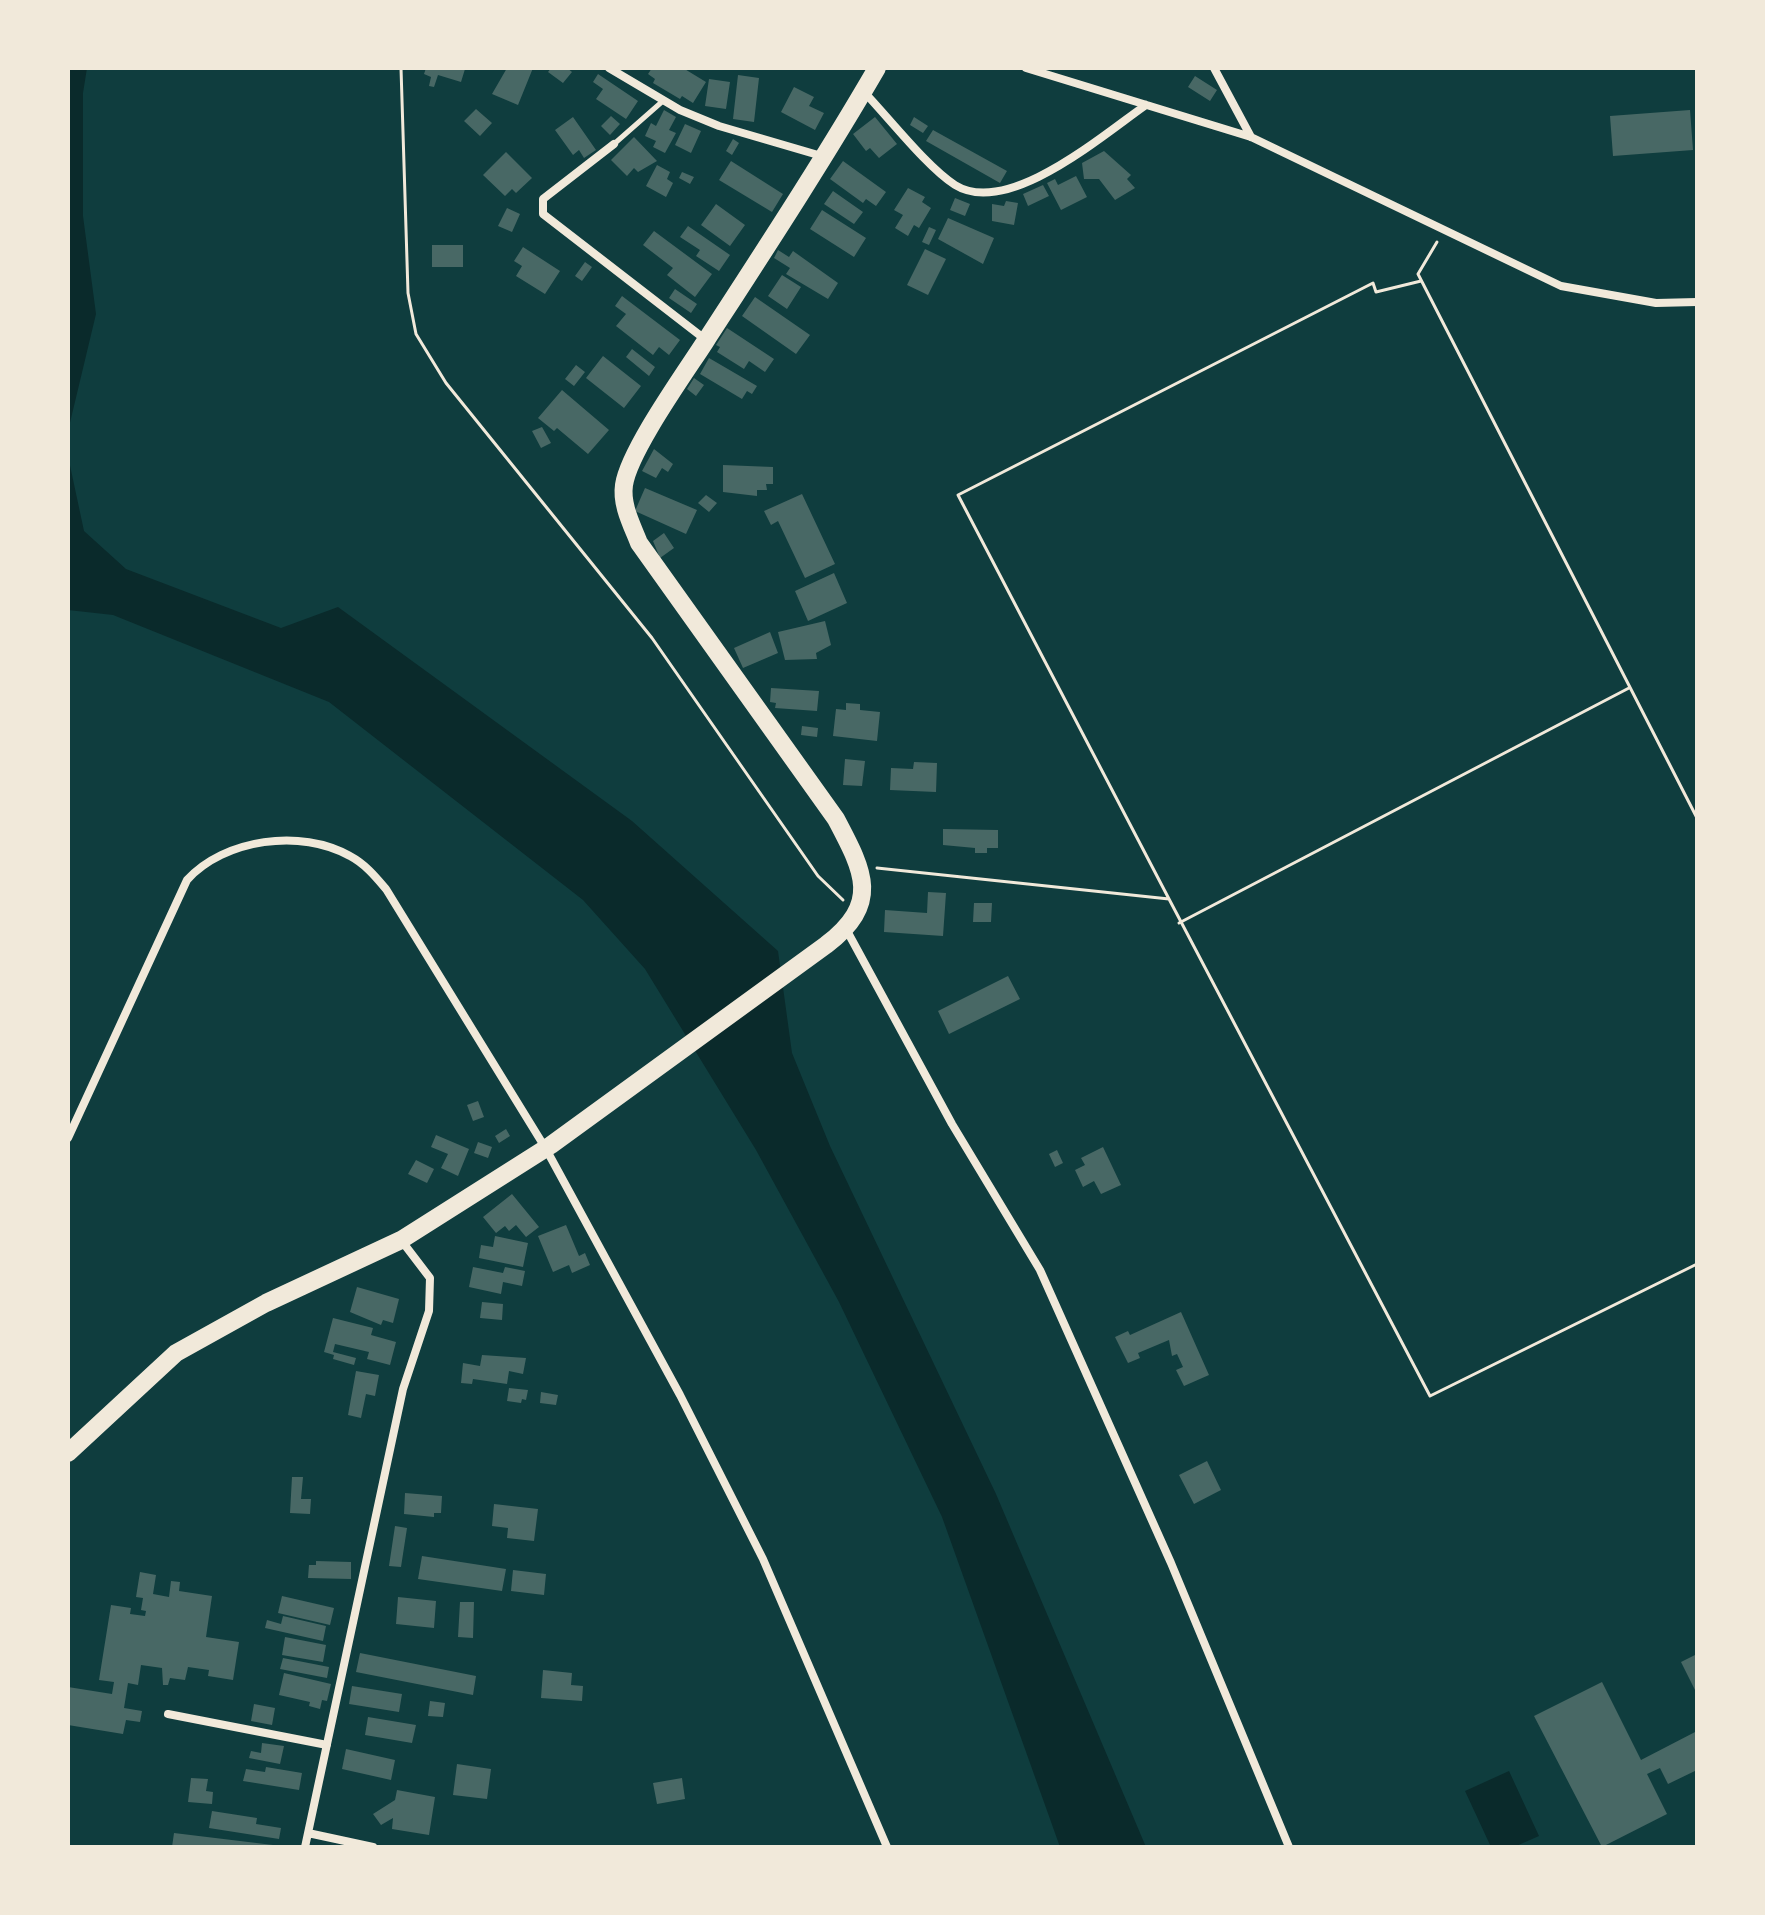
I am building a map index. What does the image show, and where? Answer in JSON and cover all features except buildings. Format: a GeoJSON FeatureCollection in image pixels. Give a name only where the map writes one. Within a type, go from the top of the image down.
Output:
{"type":"FeatureCollection","features":[{"type":"Feature","properties":{"kind":"main road"},"geometry":{"type":"LineString","coordinates":[[68,1453],[176,1353],[266,1303],[401,1240],[549,1147],[826,945],[846,929],[858,913],[863,892],[861,867],[828,807],[639,543],[625,509],[624,485],[631,464],[706,340],[826,157],[877,68]]}},
{"type":"Feature","properties":{"kind":"street"},"geometry":{"type":"LineString","coordinates":[[609,68],[664,100],[719,126],[826,157]]}},
{"type":"Feature","properties":{"kind":"street"},"geometry":{"type":"LineString","coordinates":[[1026,68],[1251,137],[1561,286],[1656,303],[1697,302]]}},
{"type":"Feature","properties":{"kind":"street"},"geometry":{"type":"LineString","coordinates":[[1214,68],[1251,137]]}},
{"type":"Feature","properties":{"kind":"street"},"geometry":{"type":"LineString","coordinates":[[863,92],[954,184],[983,194],[1008,188],[1050,171],[1146,105]]}},
{"type":"Feature","properties":{"kind":"street"},"geometry":{"type":"LineString","coordinates":[[614,144],[543,199],[543,214],[706,340]]}},
{"type":"Feature","properties":{"kind":"street"},"geometry":{"type":"LineString","coordinates":[[68,1138],[187,880],[203,863],[225,851],[281,842],[329,847],[369,869],[386,889],[549,1147],[763,1559],[887,1847]]}},
{"type":"Feature","properties":{"kind":"street"},"geometry":{"type":"LineString","coordinates":[[846,929],[952,1124],[1040,1270],[1171,1563],[1289,1847]]}},
{"type":"Feature","properties":{"kind":"street"},"geometry":{"type":"LineString","coordinates":[[305,1847],[403,1389],[429,1311],[430,1278],[401,1240]]}},
{"type":"Feature","properties":{"kind":"street"},"geometry":{"type":"LineString","coordinates":[[168,1714],[327,1745]]}},
{"type":"Feature","properties":{"kind":"street"},"geometry":{"type":"LineString","coordinates":[[308,1833],[373,1847]]}},
{"type":"Feature","properties":{"kind":"lane"},"geometry":{"type":"LineString","coordinates":[[614,144],[664,100]]}},
{"type":"Feature","properties":{"kind":"path"},"geometry":{"type":"LineString","coordinates":[[401,68],[408,293],[416,334],[446,383],[652,638],[818,876],[858,913]]}},
{"type":"Feature","properties":{"kind":"path"},"geometry":{"type":"LineString","coordinates":[[1444,231],[1418,274],[1421,281],[1697,818]]}},
{"type":"Feature","properties":{"kind":"path"},"geometry":{"type":"LineString","coordinates":[[1421,281],[1376,292],[1373,283],[958,495],[1179,923],[1430,1396],[1697,1264]]}},
{"type":"Feature","properties":{"kind":"path"},"geometry":{"type":"LineString","coordinates":[[1179,923],[1629,688]]}},
{"type":"Feature","properties":{"kind":"path"},"geometry":{"type":"LineString","coordinates":[[861,867],[1169,899]]}},
{"type":"Feature","properties":{"kind":"water"},"geometry":{"type":"Polygon","coordinates":[[[68,68],[87,68],[83,93],[83,216],[96,314],[68,431],[68,68]]]}},
{"type":"Feature","properties":{"kind":"water"},"geometry":{"type":"Polygon","coordinates":[[[68,456],[84,531],[126,569],[281,628],[338,607],[632,821],[778,951],[792,1053],[830,1146],[996,1494],[1146,1847],[1060,1847],[942,1517],[839,1302],[756,1150],[645,969],[583,900],[329,702],[113,615],[68,610],[68,456]]]}},
{"type":"Feature","properties":{"kind":"water"},"geometry":{"type":"Polygon","coordinates":[[[1509,1771],[1539,1836],[1514,1847],[1491,1847],[1465,1791],[1509,1771]]]}}]}
